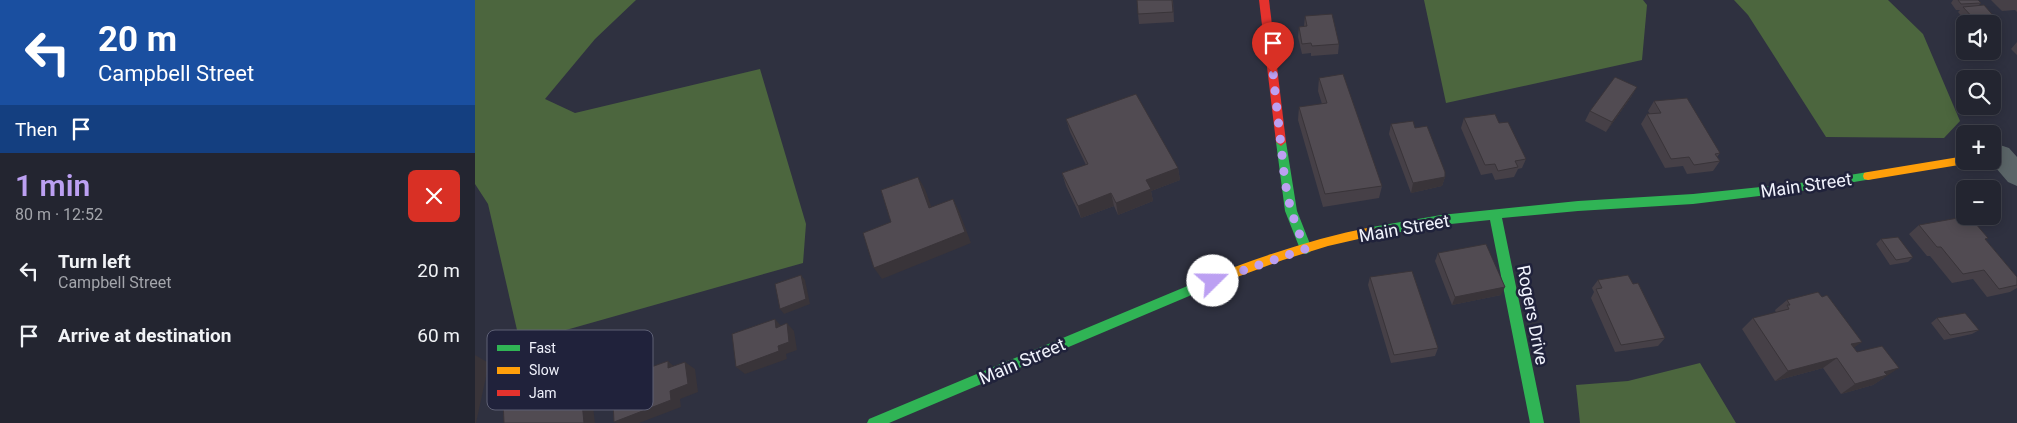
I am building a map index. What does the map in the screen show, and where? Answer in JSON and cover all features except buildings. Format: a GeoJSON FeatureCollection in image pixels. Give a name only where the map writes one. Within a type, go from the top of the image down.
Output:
{"type":"FeatureCollection","features":[{"type":"Feature","properties":{"kind":"street"},"geometry":{"type":"LineString","coordinates":[[1264,0],[1285,182],[1291,211],[1305,249]]}},
{"type":"Feature","properties":{"kind":"street"},"geometry":{"type":"LineString","coordinates":[[2003,154],[2017,175]]}},
{"type":"Feature","properties":{"kind":"street","name":"Main Street"},"geometry":{"type":"LineString","coordinates":[[874,423],[1231,273],[1305,249],[1361,234],[1441,220],[1495,214],[1577,206],[1693,199],[1800,186],[1956,161]]}},
{"type":"Feature","properties":{"kind":"street","name":"Rogers Drive"},"geometry":{"type":"LineString","coordinates":[[1495,214],[1537,423]]}},
{"type":"Feature","properties":{"kind":"green space"},"geometry":{"type":"Polygon","coordinates":[[[475,0],[636,0],[595,39],[545,99],[575,113],[760,69],[806,224],[803,263],[566,330],[517,330],[488,204],[475,184],[475,0]]]}},
{"type":"Feature","properties":{"kind":"green space"},"geometry":{"type":"Polygon","coordinates":[[[1424,0],[1643,0],[1647,5],[1642,60],[1446,103],[1424,0]]]}},
{"type":"Feature","properties":{"kind":"green space"},"geometry":{"type":"Polygon","coordinates":[[[1734,0],[1888,0],[1923,34],[1960,121],[1944,138],[1826,137],[1748,15],[1734,0]]]}},
{"type":"Feature","properties":{"kind":"green space"},"geometry":{"type":"Polygon","coordinates":[[[1700,363],[1736,423],[1580,423],[1576,385],[1628,381],[1700,363]]]}},
{"type":"Feature","properties":{"kind":"traffic: fast"},"geometry":{"type":"LineString","coordinates":[[1281,142],[1291,211],[1306,249]]}},
{"type":"Feature","properties":{"kind":"traffic: fast"},"geometry":{"type":"LineString","coordinates":[[1372,232],[1441,220],[1578,206],[1693,199],[1800,187],[1868,176]]}},
{"type":"Feature","properties":{"kind":"traffic: fast"},"geometry":{"type":"LineString","coordinates":[[1495,214],[1537,423]]}},
{"type":"Feature","properties":{"kind":"traffic: fast"},"geometry":{"type":"LineString","coordinates":[[874,423],[1197,287]]}},
{"type":"Feature","properties":{"kind":"traffic: slow"},"geometry":{"type":"LineString","coordinates":[[1868,176],[1956,161]]}},
{"type":"Feature","properties":{"kind":"traffic: slow"},"geometry":{"type":"LineString","coordinates":[[1197,287],[1283,255],[1350,236],[1372,232]]}},
{"type":"Feature","properties":{"kind":"traffic: jam"},"geometry":{"type":"LineString","coordinates":[[1264,0],[1281,142]]}},
{"type":"Feature","properties":{"kind":"route"},"geometry":{"type":"LineString","coordinates":[[1213,281],[1231,273],[1305,249],[1291,211],[1285,182],[1273,73]]}}]}
